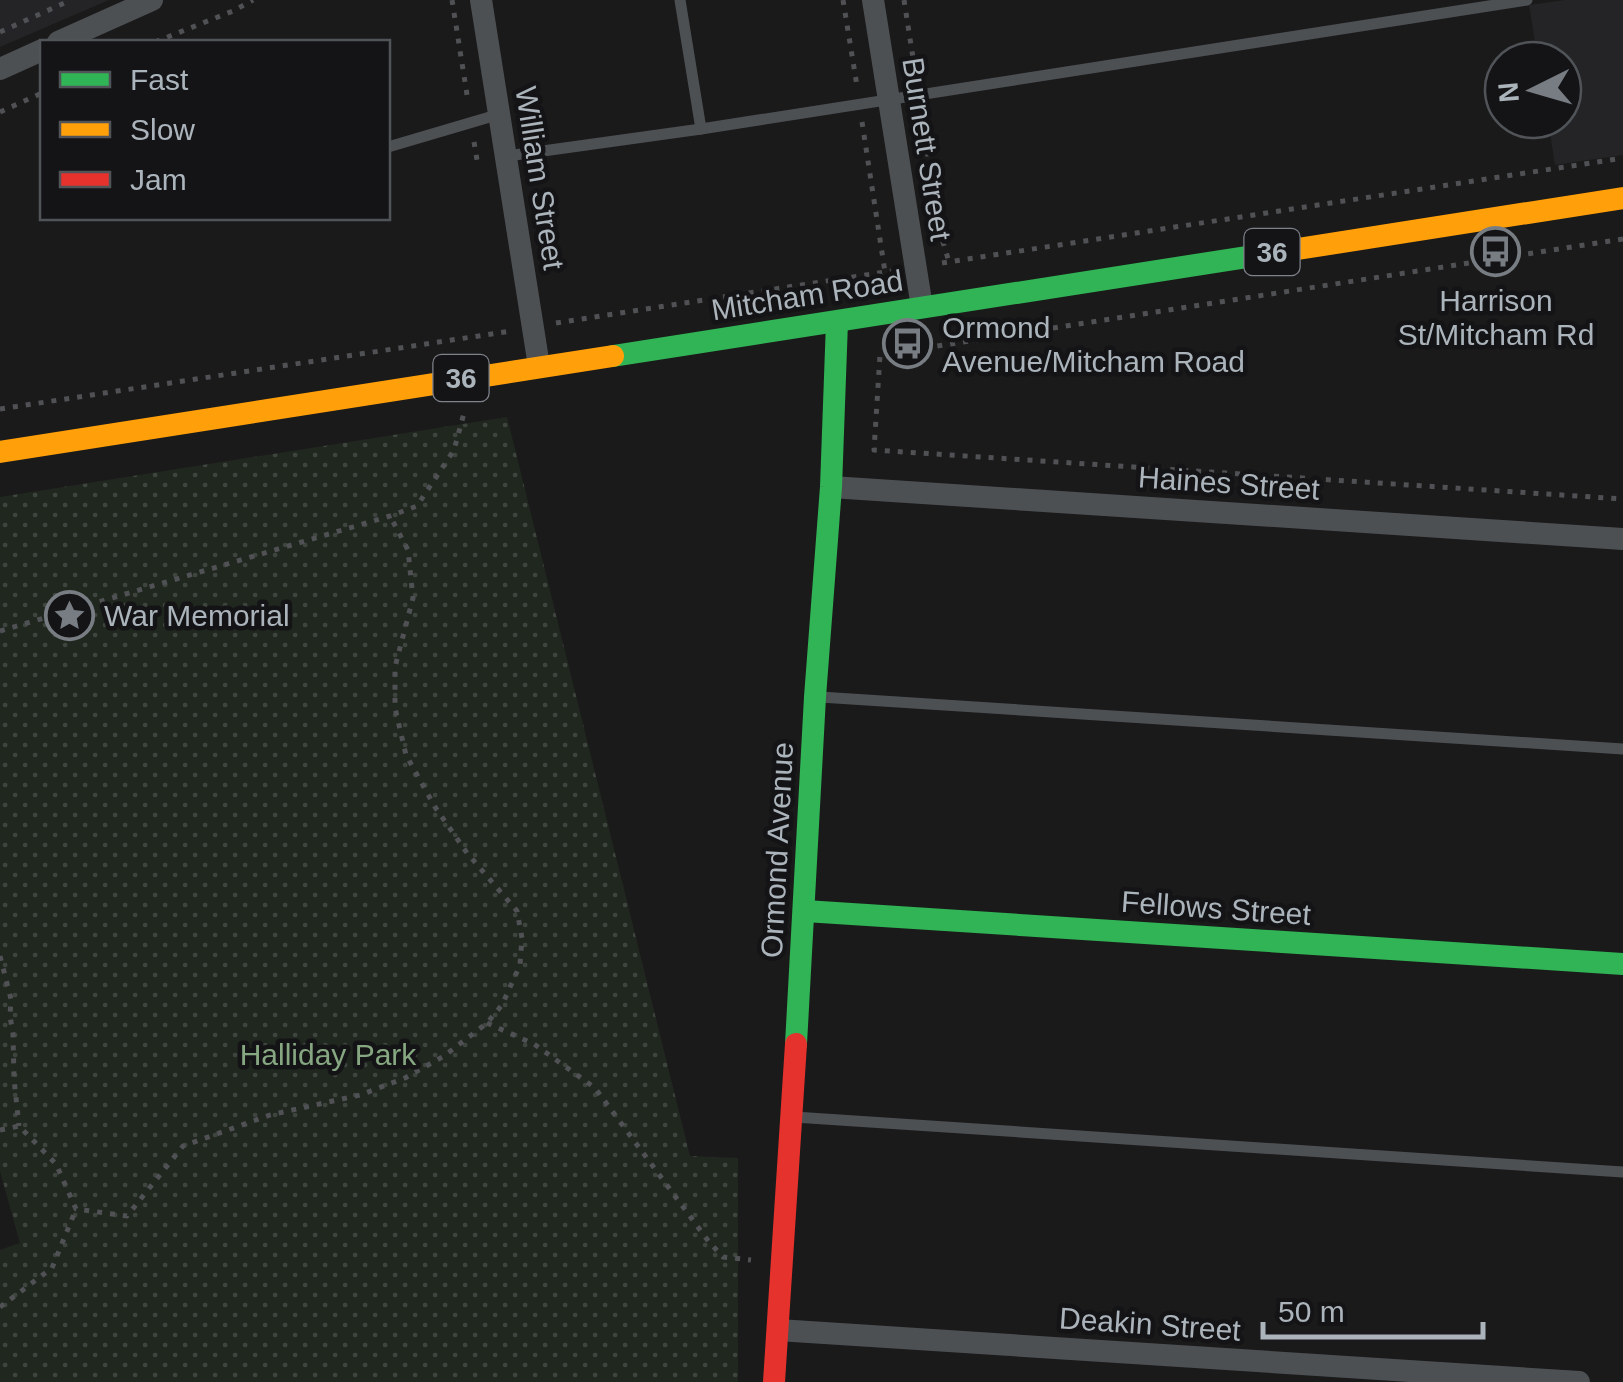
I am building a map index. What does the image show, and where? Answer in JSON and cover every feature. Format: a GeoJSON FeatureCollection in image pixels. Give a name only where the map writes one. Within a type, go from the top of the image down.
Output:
{"type":"FeatureCollection","features":[{"type":"Feature","properties":{"kind":"street"},"geometry":{"type":"LineString","coordinates":[[62,40],[152,0]]}},
{"type":"Feature","properties":{"kind":"street","name":"William Street"},"geometry":{"type":"LineString","coordinates":[[482,0],[539,366]]}},
{"type":"Feature","properties":{"kind":"street","name":"Burnett Street"},"geometry":{"type":"LineString","coordinates":[[873,0],[922,306]]}},
{"type":"Feature","properties":{"kind":"street"},"geometry":{"type":"LineString","coordinates":[[0,69],[40,51]]}},
{"type":"Feature","properties":{"kind":"street","name":"Mitcham Road"},"geometry":{"type":"LineString","coordinates":[[0,452],[1623,198]]}},
{"type":"Feature","properties":{"kind":"street","name":"Ormond Avenue"},"geometry":{"type":"LineString","coordinates":[[774,1382],[831,487],[837,322]]}},
{"type":"Feature","properties":{"kind":"street","name":"Haines Street"},"geometry":{"type":"LineString","coordinates":[[831,487],[1623,539]]}},
{"type":"Feature","properties":{"kind":"street","name":"Fellows Street"},"geometry":{"type":"LineString","coordinates":[[805,911],[1623,964]]}},
{"type":"Feature","properties":{"kind":"street","name":"Deakin Street"},"geometry":{"type":"LineString","coordinates":[[778,1330],[1579,1382]]}},
{"type":"Feature","properties":{"kind":"lane"},"geometry":{"type":"LineString","coordinates":[[680,0],[702,128]]}},
{"type":"Feature","properties":{"kind":"lane"},"geometry":{"type":"LineString","coordinates":[[507,156],[1528,0]]}},
{"type":"Feature","properties":{"kind":"lane"},"geometry":{"type":"LineString","coordinates":[[390,147],[500,114]]}},
{"type":"Feature","properties":{"kind":"lane"},"geometry":{"type":"LineString","coordinates":[[816,697],[1623,749]]}},
{"type":"Feature","properties":{"kind":"lane"},"geometry":{"type":"LineString","coordinates":[[790,1117],[1623,1172]]}},
{"type":"Feature","properties":{"kind":"path"},"geometry":{"type":"LineString","coordinates":[[0,32],[71,0]]}},
{"type":"Feature","properties":{"kind":"path"},"geometry":{"type":"LineString","coordinates":[[161,40],[253,0]]}},
{"type":"Feature","properties":{"kind":"path"},"geometry":{"type":"LineString","coordinates":[[844,0],[885,272]]}},
{"type":"Feature","properties":{"kind":"path"},"geometry":{"type":"LineString","coordinates":[[904,0],[940,232],[949,262]]}},
{"type":"Feature","properties":{"kind":"path"},"geometry":{"type":"LineString","coordinates":[[0,112],[40,94]]}},
{"type":"Feature","properties":{"kind":"path"},"geometry":{"type":"LineString","coordinates":[[0,409],[1623,158]]}},
{"type":"Feature","properties":{"kind":"path"},"geometry":{"type":"LineString","coordinates":[[1623,239],[880,355],[874,450],[1623,499]]}},
{"type":"Feature","properties":{"kind":"path"},"geometry":{"type":"LineString","coordinates":[[0,631],[418,506],[454,450],[474,376]]}},
{"type":"Feature","properties":{"kind":"path"},"geometry":{"type":"LineString","coordinates":[[76,1209],[127,1216],[182,1146],[270,1115],[360,1094],[406,1078],[444,1056],[488,1022],[502,1005],[520,965],[522,938],[517,911],[467,853],[435,807],[406,755],[394,708],[395,667],[413,598],[408,550],[390,516]]}},
{"type":"Feature","properties":{"kind":"path"},"geometry":{"type":"LineString","coordinates":[[0,956],[11,999],[20,1126],[56,1164],[76,1209],[52,1268],[0,1307]]}},
{"type":"Feature","properties":{"kind":"path"},"geometry":{"type":"LineString","coordinates":[[488,1022],[534,1044],[594,1088],[708,1242],[723,1257],[741,1260]]}},
{"type":"Feature","properties":{"kind":"path"},"geometry":{"type":"LineString","coordinates":[[0,1130],[20,1126]]}},
{"type":"Feature","properties":{"kind":"shaded area"},"geometry":{"type":"Polygon","coordinates":[[[0,0],[109,0],[0,47],[0,0]]]}},
{"type":"Feature","properties":{"kind":"shaded area"},"geometry":{"type":"Polygon","coordinates":[[[1565,0],[1623,0],[1623,155],[1555,165],[1551,140],[1583,140],[1583,40],[1535,40],[1529,5],[1565,0]]]}},
{"type":"Feature","properties":{"kind":"green space","name":"Halliday Park"},"geometry":{"type":"Polygon","coordinates":[[[507,417],[690,1156],[738,1158],[738,1382],[0,1382],[0,1250],[20,1243],[0,1171],[0,497],[507,417]]]}},
{"type":"Feature","properties":{"kind":"traffic: fast"},"geometry":{"type":"LineString","coordinates":[[613,356],[1272,253]]}},
{"type":"Feature","properties":{"kind":"traffic: fast"},"geometry":{"type":"LineString","coordinates":[[796,1044],[831,487],[837,322]]}},
{"type":"Feature","properties":{"kind":"traffic: fast"},"geometry":{"type":"LineString","coordinates":[[805,911],[1623,964]]}},
{"type":"Feature","properties":{"kind":"traffic: slow"},"geometry":{"type":"LineString","coordinates":[[1272,253],[1623,198]]}},
{"type":"Feature","properties":{"kind":"traffic: slow"},"geometry":{"type":"LineString","coordinates":[[0,452],[613,356]]}},
{"type":"Feature","properties":{"kind":"traffic: jam"},"geometry":{"type":"LineString","coordinates":[[774,1382],[796,1044]]}},
{"type":"Feature","properties":{"kind":"place","name":"Harrison St/Mitcham Rd"},"geometry":{"type":"Point","coordinates":[1496,251]}},
{"type":"Feature","properties":{"kind":"place","name":"Ormond Avenue/Mitcham Road"},"geometry":{"type":"Point","coordinates":[907,344]}},
{"type":"Feature","properties":{"kind":"place","name":"War Memorial"},"geometry":{"type":"Point","coordinates":[69,615]}}]}
